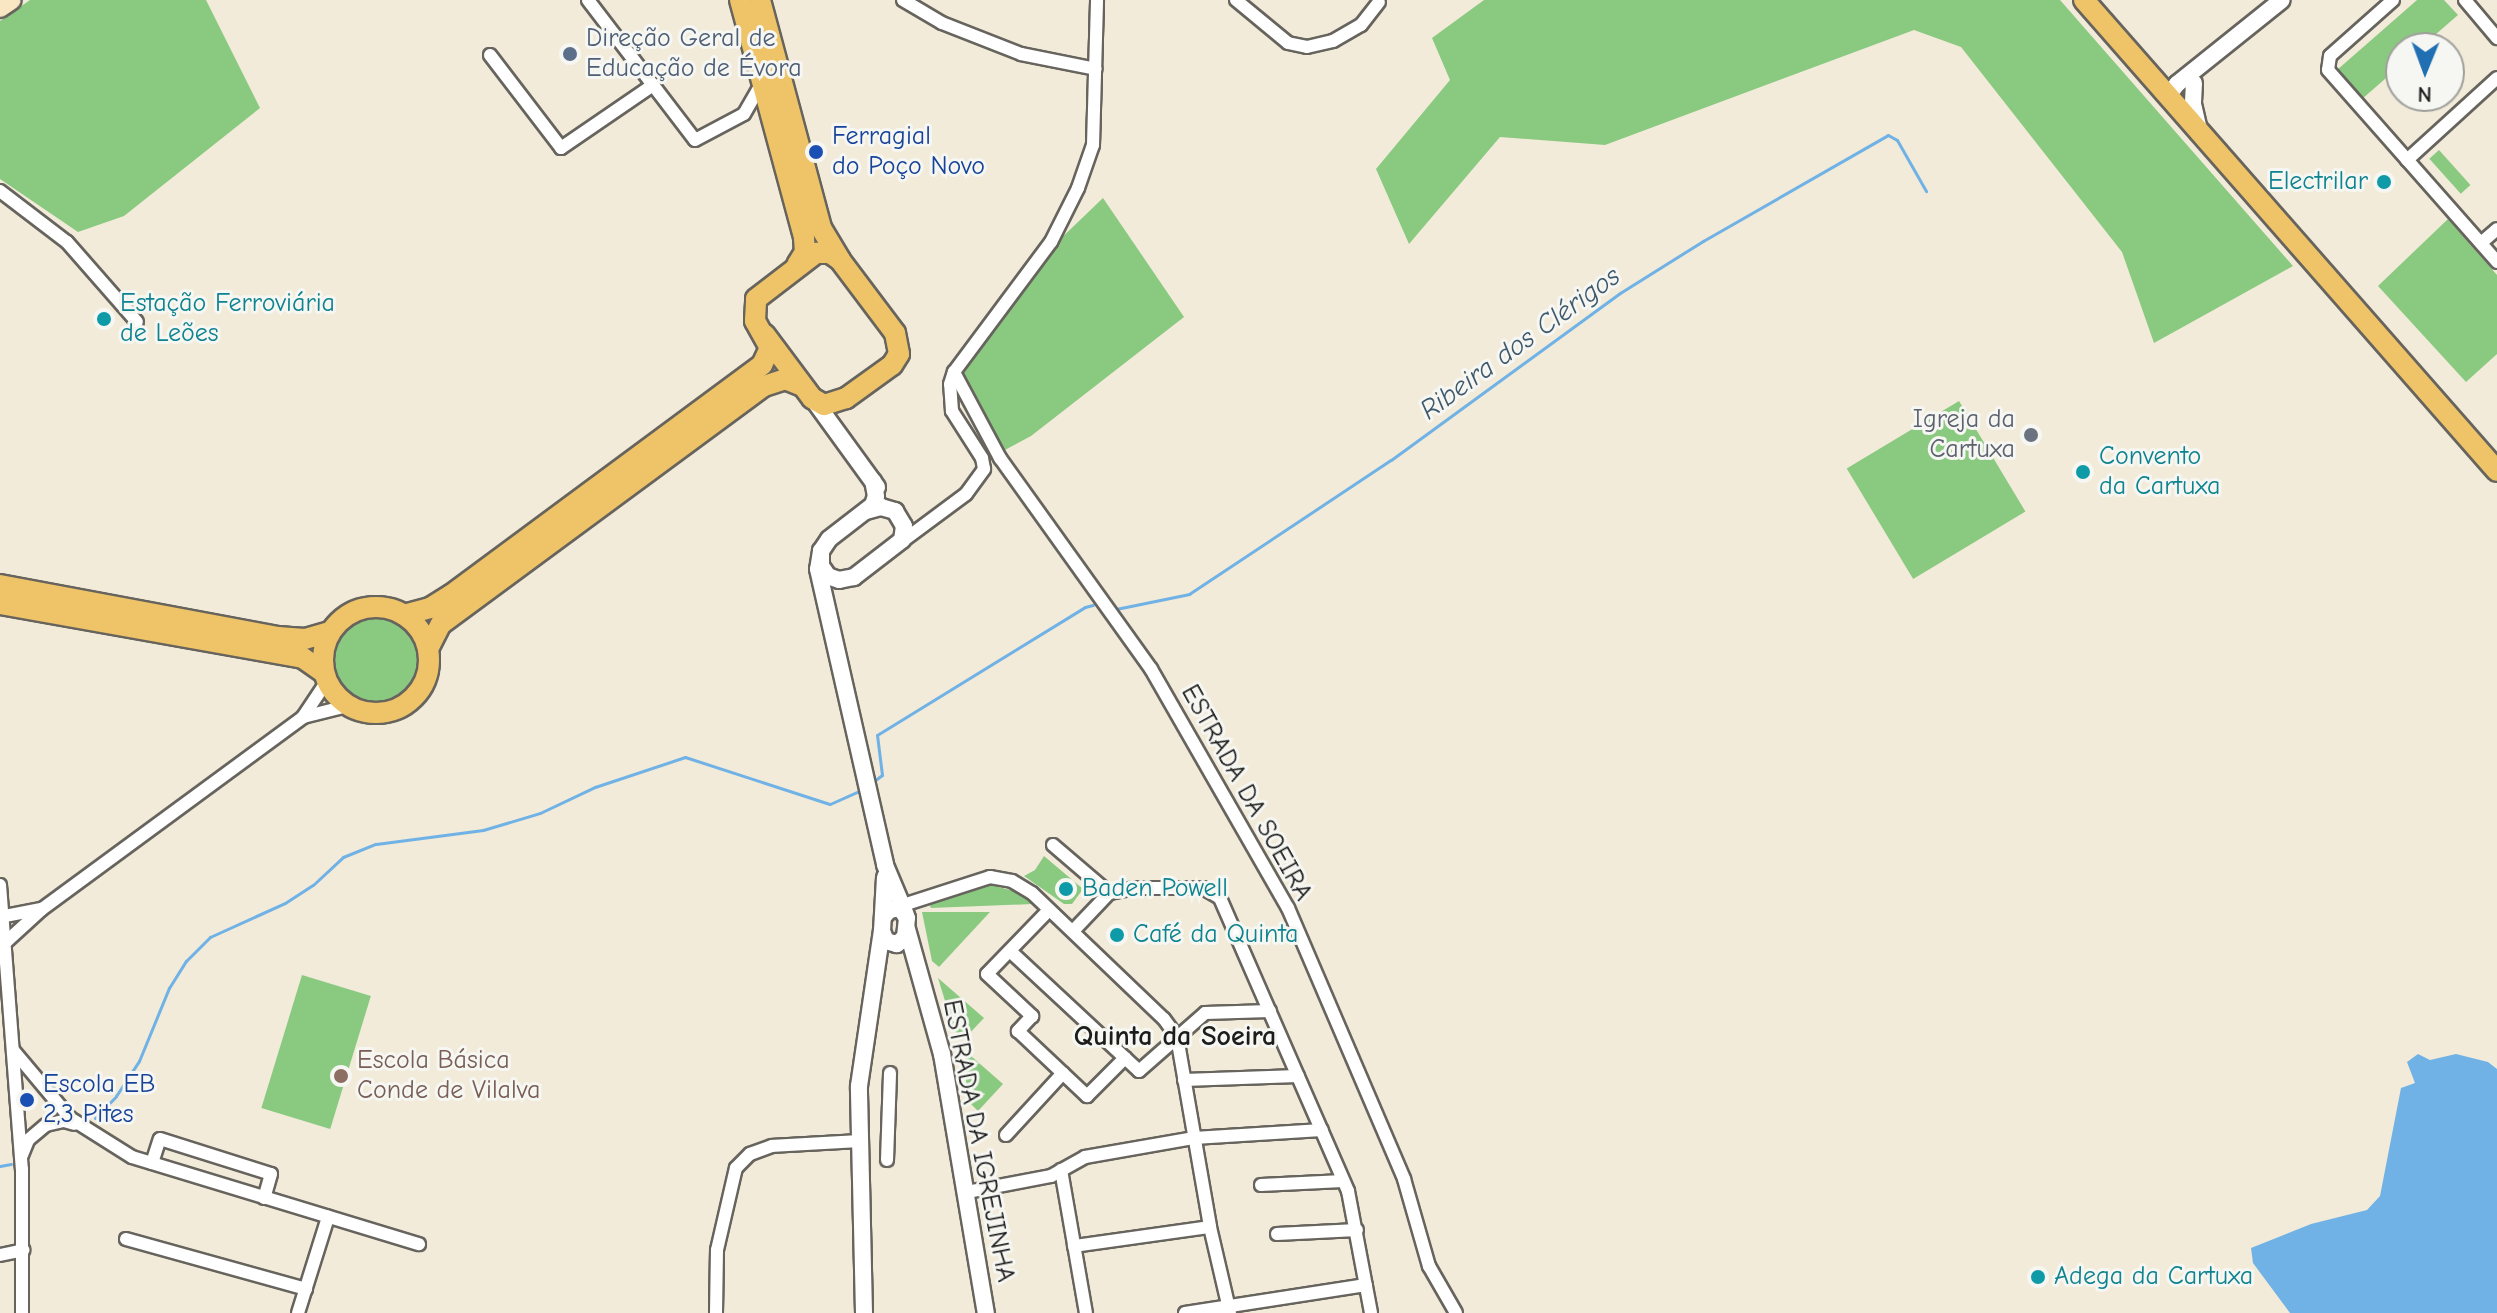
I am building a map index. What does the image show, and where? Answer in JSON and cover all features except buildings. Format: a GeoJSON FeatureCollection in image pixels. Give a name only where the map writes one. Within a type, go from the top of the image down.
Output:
{"type":"FeatureCollection","features":[{"type":"Feature","properties":{"kind":"main road"},"geometry":{"type":"LineString","coordinates":[[0,8],[12,0]]}},
{"type":"Feature","properties":{"kind":"main road"},"geometry":{"type":"LineString","coordinates":[[740,0],[805,244],[796,267]]}},
{"type":"Feature","properties":{"kind":"main road"},"geometry":{"type":"LineString","coordinates":[[428,649],[419,630],[404,615],[385,608],[364,608],[345,617],[330,632],[323,651],[325,677],[332,691],[347,706],[377,713],[407,704],[425,679],[428,649],[441,624],[764,386],[785,379],[828,405],[846,398],[892,365],[899,349],[895,333],[840,260],[821,228],[760,0]]}},
{"type":"Feature","properties":{"kind":"main road"},"geometry":{"type":"LineString","coordinates":[[2084,0],[2497,471]]}},
{"type":"Feature","properties":{"kind":"main road"},"geometry":{"type":"LineString","coordinates":[[404,615],[430,608],[451,595],[762,365],[770,348],[753,310],[756,299],[796,267],[823,252],[840,260]]}},
{"type":"Feature","properties":{"kind":"main road"},"geometry":{"type":"LineString","coordinates":[[761,330],[807,392]]}},
{"type":"Feature","properties":{"kind":"main road"},"geometry":{"type":"LineString","coordinates":[[0,585],[278,637],[305,639],[330,632]]}},
{"type":"Feature","properties":{"kind":"main road"},"geometry":{"type":"LineString","coordinates":[[0,604],[303,658],[325,677]]}},
{"type":"Feature","properties":{"kind":"street"},"geometry":{"type":"LineString","coordinates":[[588,0],[695,140],[744,114],[763,82]]}},
{"type":"Feature","properties":{"kind":"street"},"geometry":{"type":"LineString","coordinates":[[903,0],[942,23],[1021,54],[1096,69]]}},
{"type":"Feature","properties":{"kind":"street"},"geometry":{"type":"LineString","coordinates":[[829,609],[833,591],[966,494],[984,469],[982,458],[952,411],[949,399],[954,372],[1051,242],[1078,188],[1093,145],[1097,0]]}},
{"type":"Feature","properties":{"kind":"street"},"geometry":{"type":"LineString","coordinates":[[1236,0],[1288,43],[1307,47],[1333,41],[1361,25],[1379,2]]}},
{"type":"Feature","properties":{"kind":"street"},"geometry":{"type":"LineString","coordinates":[[2168,96],[2185,92],[2191,79],[2282,0]]}},
{"type":"Feature","properties":{"kind":"street"},"geometry":{"type":"LineString","coordinates":[[2393,0],[2330,56],[2327,65],[2497,262]]}},
{"type":"Feature","properties":{"kind":"street"},"geometry":{"type":"LineString","coordinates":[[2465,0],[2497,38]]}},
{"type":"Feature","properties":{"kind":"street"},"geometry":{"type":"LineString","coordinates":[[490,55],[561,148],[653,85]]}},
{"type":"Feature","properties":{"kind":"street"},"geometry":{"type":"LineString","coordinates":[[2146,71],[2171,78],[2191,79]]}},
{"type":"Feature","properties":{"kind":"street"},"geometry":{"type":"LineString","coordinates":[[2407,160],[2497,78]]}},
{"type":"Feature","properties":{"kind":"street"},"geometry":{"type":"LineString","coordinates":[[2191,79],[2199,131]]}},
{"type":"Feature","properties":{"kind":"street"},"geometry":{"type":"LineString","coordinates":[[744,114],[773,121]]}},
{"type":"Feature","properties":{"kind":"street"},"geometry":{"type":"LineString","coordinates":[[0,191],[67,242],[137,322]]}},
{"type":"Feature","properties":{"kind":"street"},"geometry":{"type":"LineString","coordinates":[[2481,243],[2497,229]]}},
{"type":"Feature","properties":{"kind":"street","name":"ESTRADA DA SOEIRA"},"geometry":{"type":"LineString","coordinates":[[954,372],[1000,458],[1151,669],[1288,908],[1404,1179],[1425,1256],[1456,1313]]}},
{"type":"Feature","properties":{"kind":"street"},"geometry":{"type":"LineString","coordinates":[[807,392],[898,514],[903,537],[896,546]]}},
{"type":"Feature","properties":{"kind":"street"},"geometry":{"type":"LineString","coordinates":[[840,436],[835,415],[846,398]]}},
{"type":"Feature","properties":{"kind":"street"},"geometry":{"type":"LineString","coordinates":[[864,1313],[858,1141],[862,1053],[879,969],[896,917],[818,569],[821,551],[829,539],[866,511],[875,499],[873,481]]}},
{"type":"Feature","properties":{"kind":"street"},"geometry":{"type":"LineString","coordinates":[[866,511],[881,507],[914,525],[931,520]]}},
{"type":"Feature","properties":{"kind":"street"},"geometry":{"type":"LineString","coordinates":[[821,551],[821,566],[828,576],[839,580],[854,577]]}},
{"type":"Feature","properties":{"kind":"street"},"geometry":{"type":"LineString","coordinates":[[303,717],[325,677]]}},
{"type":"Feature","properties":{"kind":"street"},"geometry":{"type":"LineString","coordinates":[[7,941],[42,909],[303,717],[347,706]]}},
{"type":"Feature","properties":{"kind":"street"},"geometry":{"type":"LineString","coordinates":[[1053,845],[1109,893]]}},
{"type":"Feature","properties":{"kind":"street"},"geometry":{"type":"LineString","coordinates":[[921,978],[896,944],[886,941],[896,917],[990,877],[1012,881],[1032,893],[1148,1001],[1177,1037],[1210,1227],[1229,1310]]}},
{"type":"Feature","properties":{"kind":"street"},"geometry":{"type":"LineString","coordinates":[[0,885],[7,941],[21,1156],[22,1313]]}},
{"type":"Feature","properties":{"kind":"street"},"geometry":{"type":"LineString","coordinates":[[1073,931],[1109,893],[1135,888],[1213,891],[1220,898],[1343,1181],[1357,1230],[1371,1313]]}},
{"type":"Feature","properties":{"kind":"street"},"geometry":{"type":"LineString","coordinates":[[5,916],[42,909]]}},
{"type":"Feature","properties":{"kind":"street"},"geometry":{"type":"LineString","coordinates":[[1049,910],[987,974],[1032,1016],[1018,1031],[1087,1096],[1125,1058]]}},
{"type":"Feature","properties":{"kind":"street","name":"ESTRADA DA IGREJINHA"},"geometry":{"type":"LineString","coordinates":[[896,917],[921,978],[942,1054],[986,1313]]}},
{"type":"Feature","properties":{"kind":"street"},"geometry":{"type":"LineString","coordinates":[[879,969],[896,944]]}},
{"type":"Feature","properties":{"kind":"street"},"geometry":{"type":"LineString","coordinates":[[1010,951],[1139,1071],[1205,1013],[1270,1011]]}},
{"type":"Feature","properties":{"kind":"street"},"geometry":{"type":"LineString","coordinates":[[13,1050],[47,1095],[78,1125],[116,1149],[152,1163],[419,1244]]}},
{"type":"Feature","properties":{"kind":"street"},"geometry":{"type":"LineString","coordinates":[[887,1160],[890,1073]]}},
{"type":"Feature","properties":{"kind":"street"},"geometry":{"type":"LineString","coordinates":[[1006,1135],[1063,1073]]}},
{"type":"Feature","properties":{"kind":"street"},"geometry":{"type":"LineString","coordinates":[[1184,1080],[1298,1076]]}},
{"type":"Feature","properties":{"kind":"street"},"geometry":{"type":"LineString","coordinates":[[858,1119],[887,1119]]}},
{"type":"Feature","properties":{"kind":"street"},"geometry":{"type":"LineString","coordinates":[[21,1156],[28,1140],[46,1125],[64,1121],[78,1125]]}},
{"type":"Feature","properties":{"kind":"street"},"geometry":{"type":"LineString","coordinates":[[967,1192],[1036,1180],[1085,1157],[1194,1138],[1322,1130]]}},
{"type":"Feature","properties":{"kind":"street"},"geometry":{"type":"LineString","coordinates":[[152,1163],[160,1139],[257,1169],[271,1174],[264,1198]]}},
{"type":"Feature","properties":{"kind":"street"},"geometry":{"type":"LineString","coordinates":[[716,1313],[717,1250],[736,1168],[750,1154],[772,1146],[858,1141]]}},
{"type":"Feature","properties":{"kind":"street"},"geometry":{"type":"LineString","coordinates":[[1061,1170],[1086,1313]]}},
{"type":"Feature","properties":{"kind":"street"},"geometry":{"type":"LineString","coordinates":[[1261,1185],[1343,1181]]}},
{"type":"Feature","properties":{"kind":"street"},"geometry":{"type":"LineString","coordinates":[[298,1313],[328,1217]]}},
{"type":"Feature","properties":{"kind":"street"},"geometry":{"type":"LineString","coordinates":[[1074,1246],[1210,1227]]}},
{"type":"Feature","properties":{"kind":"street"},"geometry":{"type":"LineString","coordinates":[[1277,1234],[1357,1230]]}},
{"type":"Feature","properties":{"kind":"street"},"geometry":{"type":"LineString","coordinates":[[126,1239],[306,1289]]}},
{"type":"Feature","properties":{"kind":"street"},"geometry":{"type":"LineString","coordinates":[[0,1255],[23,1250]]}},
{"type":"Feature","properties":{"kind":"street"},"geometry":{"type":"LineString","coordinates":[[1185,1313],[1229,1310],[1366,1285]]}},
{"type":"Feature","properties":{"kind":"green space"},"geometry":{"type":"Polygon","coordinates":[[[30,0],[206,0],[260,108],[124,216],[78,232],[0,179],[0,21],[30,0]]]}},
{"type":"Feature","properties":{"kind":"green space"},"geometry":{"type":"Polygon","coordinates":[[[1484,0],[2060,0],[2293,266],[2154,343],[2122,252],[1961,47],[1914,30],[1605,145],[1500,137],[1409,244],[1376,169],[1450,80],[1432,38],[1484,0]]]}},
{"type":"Feature","properties":{"kind":"green space"},"geometry":{"type":"Polygon","coordinates":[[[2417,0],[2444,0],[2458,15],[2438,32],[2385,32],[2385,79],[2362,99],[2337,70],[2417,0]]]}},
{"type":"Feature","properties":{"kind":"green space"},"geometry":{"type":"Polygon","coordinates":[[[2439,150],[2470,185],[2461,194],[2429,159],[2439,150]]]}},
{"type":"Feature","properties":{"kind":"green space"},"geometry":{"type":"Polygon","coordinates":[[[1103,198],[1184,317],[1031,436],[1003,451],[963,376],[965,369],[1053,246],[1103,198]]]}},
{"type":"Feature","properties":{"kind":"green space"},"geometry":{"type":"Polygon","coordinates":[[[2448,219],[2497,275],[2497,354],[2466,382],[2378,286],[2448,219]]]}},
{"type":"Feature","properties":{"kind":"green space"},"geometry":{"type":"Polygon","coordinates":[[[1959,401],[2025,512],[1913,579],[1847,468],[1959,401]]]}},
{"type":"Feature","properties":{"kind":"green space"},"geometry":{"type":"Polygon","coordinates":[[[376,618],[392,621],[411,637],[418,660],[415,676],[399,695],[376,702],[360,699],[341,683],[334,660],[337,644],[353,625],[376,618]]]}},
{"type":"Feature","properties":{"kind":"green space"},"geometry":{"type":"Polygon","coordinates":[[[1044,856],[1083,889],[1072,904],[1064,904],[1024,876],[1035,870],[1044,856]]]}},
{"type":"Feature","properties":{"kind":"green space"},"geometry":{"type":"Polygon","coordinates":[[[988,884],[1017,892],[1032,904],[931,908],[928,901],[988,884]]]}},
{"type":"Feature","properties":{"kind":"green space"},"geometry":{"type":"Polygon","coordinates":[[[922,912],[990,912],[939,967],[932,961],[922,912]]]}},
{"type":"Feature","properties":{"kind":"green space"},"geometry":{"type":"Polygon","coordinates":[[[302,975],[371,996],[330,1129],[261,1108],[302,975]]]}},
{"type":"Feature","properties":{"kind":"green space"},"geometry":{"type":"Polygon","coordinates":[[[938,978],[984,1018],[964,1039],[954,1030],[938,978]]]}},
{"type":"Feature","properties":{"kind":"green space"},"geometry":{"type":"Polygon","coordinates":[[[963,1049],[1003,1084],[978,1111],[971,1104],[960,1053],[963,1049]]]}},
{"type":"Feature","properties":{"kind":"water"},"geometry":{"type":"Polygon","coordinates":[[[2418,1054],[2430,1060],[2456,1054],[2488,1062],[2497,1069],[2497,1313],[2290,1313],[2253,1263],[2251,1248],[2311,1224],[2367,1210],[2380,1196],[2401,1088],[2415,1083],[2407,1062],[2418,1054]]]}},
{"type":"Feature","properties":{"kind":"waterway","name":"Ribeira dos Clérigos"},"geometry":{"type":"LineString","coordinates":[[1116,609],[1189,594],[1391,460],[1620,293],[1703,241],[1888,135],[1897,140],[1926,191]]}},
{"type":"Feature","properties":{"kind":"waterway","name":"Ribeira dos Clérigos"},"geometry":{"type":"LineString","coordinates":[[874,781],[882,775],[877,735],[1085,607],[1093,605]]}},
{"type":"Feature","properties":{"kind":"waterway","name":"Ribeira dos Clérigos"},"geometry":{"type":"LineString","coordinates":[[95,1118],[116,1096],[139,1061],[169,988],[186,961],[210,937],[285,903],[313,885],[343,857],[376,844],[483,830],[540,813],[595,787],[685,757],[830,804],[861,790]]}},
{"type":"Feature","properties":{"kind":"waterway","name":"Ribeira dos Clérigos"},"geometry":{"type":"LineString","coordinates":[[0,1166],[11,1164]]}},
{"type":"Feature","properties":{"kind":"place","name":"Direção Geral de Educação de Évora"},"geometry":{"type":"Point","coordinates":[570,54]}},
{"type":"Feature","properties":{"kind":"place","name":"Ferragial do Poço Novo"},"geometry":{"type":"Point","coordinates":[816,152]}},
{"type":"Feature","properties":{"kind":"place","name":"Electrilar"},"geometry":{"type":"Point","coordinates":[2384,182]}},
{"type":"Feature","properties":{"kind":"place","name":"Estação Ferroviária de Leões"},"geometry":{"type":"Point","coordinates":[104,319]}},
{"type":"Feature","properties":{"kind":"place","name":"Igreja da Cartuxa"},"geometry":{"type":"Point","coordinates":[2031,435]}},
{"type":"Feature","properties":{"kind":"place","name":"Convento da Cartuxa"},"geometry":{"type":"Point","coordinates":[2083,472]}},
{"type":"Feature","properties":{"kind":"place","name":"Baden Powell"},"geometry":{"type":"Point","coordinates":[1066,889]}},
{"type":"Feature","properties":{"kind":"place","name":"Café da Quinta"},"geometry":{"type":"Point","coordinates":[1117,935]}},
{"type":"Feature","properties":{"kind":"place","name":"Escola Básica Conde de Vilalva"},"geometry":{"type":"Point","coordinates":[341,1076]}},
{"type":"Feature","properties":{"kind":"place","name":"Escola EB 2,3 Pites"},"geometry":{"type":"Point","coordinates":[27,1100]}},
{"type":"Feature","properties":{"kind":"place","name":"Adega da Cartuxa"},"geometry":{"type":"Point","coordinates":[2038,1277]}},
{"type":"Feature","properties":{"kind":"district","name":"Quinta da Soeira"},"geometry":{"type":"Point","coordinates":[1175,1036]}}]}
